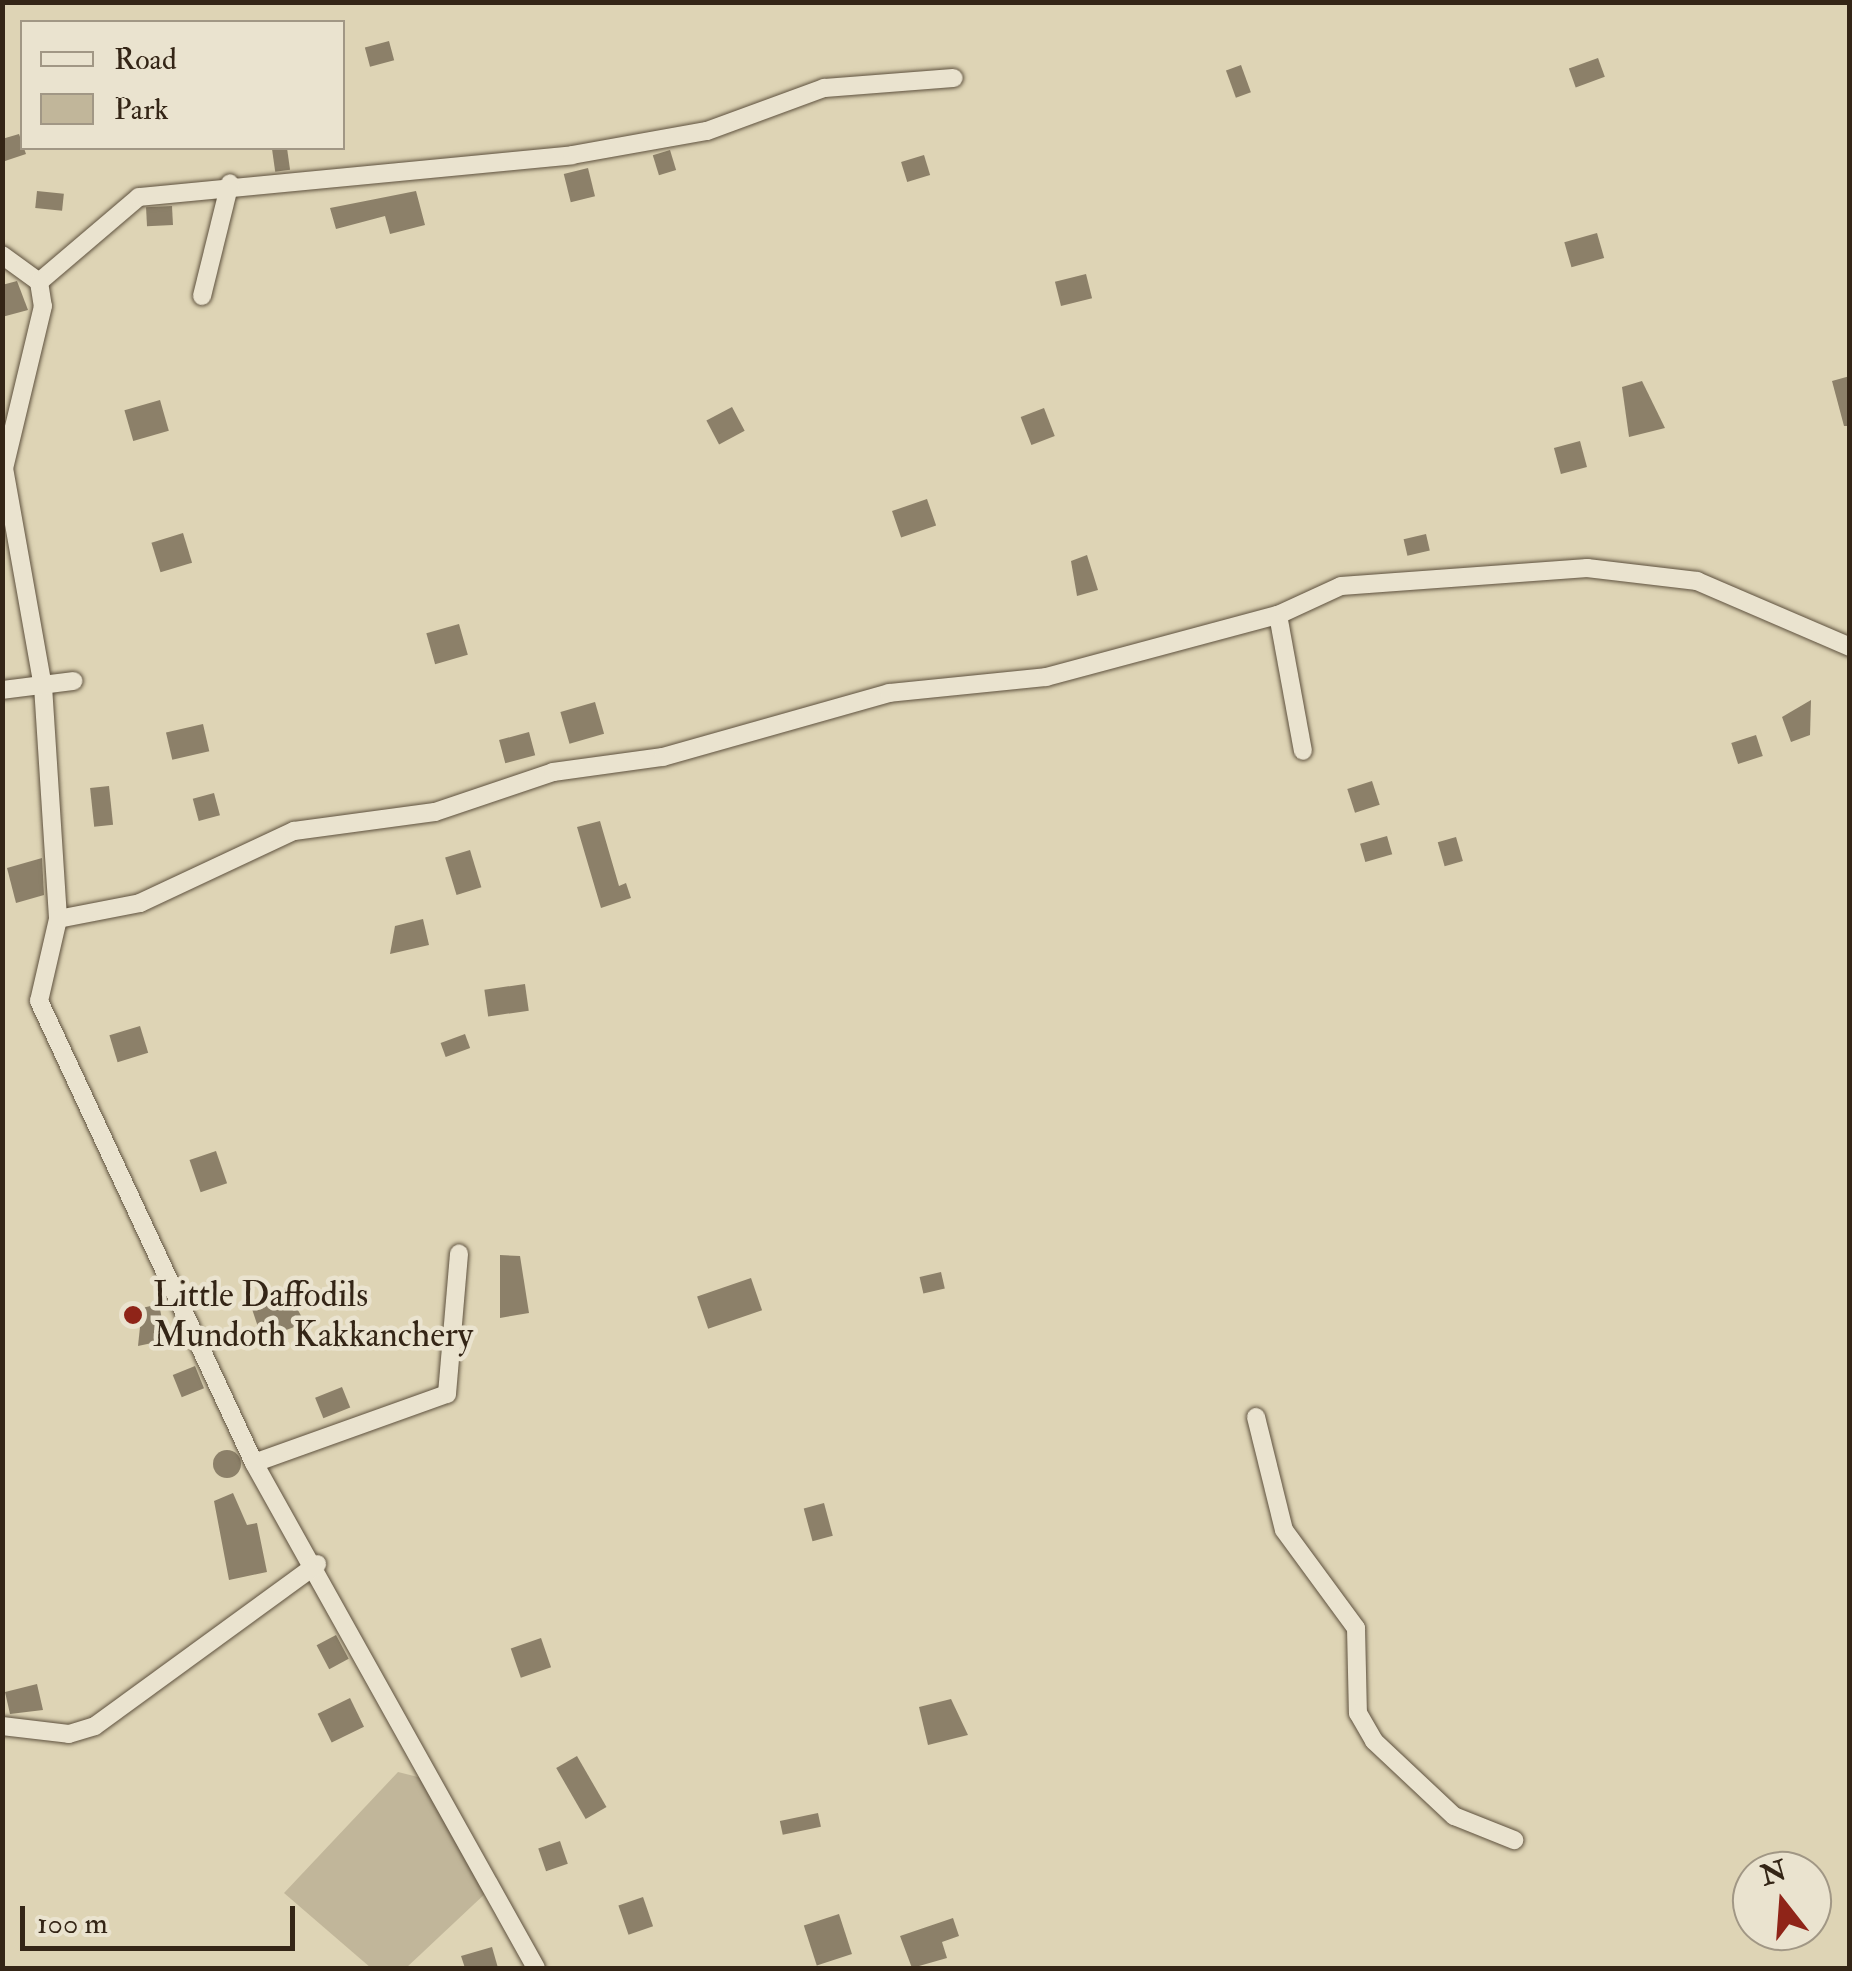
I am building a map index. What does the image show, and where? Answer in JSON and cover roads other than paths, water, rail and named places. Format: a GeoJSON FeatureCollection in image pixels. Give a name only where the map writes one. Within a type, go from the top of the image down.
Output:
{"type":"FeatureCollection","features":[{"type":"Feature","properties":{"kind":"street"},"geometry":{"type":"LineString","coordinates":[[39,282],[140,198],[230,184],[572,155],[707,131],[824,88],[954,78]]}},
{"type":"Feature","properties":{"kind":"street"},"geometry":{"type":"LineString","coordinates":[[202,296],[230,184]]}},
{"type":"Feature","properties":{"kind":"street"},"geometry":{"type":"LineString","coordinates":[[2,254],[39,282],[43,306],[4,468],[43,686],[58,918],[39,1001],[254,1463],[317,1564],[536,1968]]}},
{"type":"Feature","properties":{"kind":"street"},"geometry":{"type":"LineString","coordinates":[[58,918],[140,903],[294,831],[435,812],[553,772],[663,757],[888,693],[1046,676],[1278,615],[1341,586],[1587,568],[1698,582],[1850,646]]}},
{"type":"Feature","properties":{"kind":"street"},"geometry":{"type":"LineString","coordinates":[[1278,615],[1302,751]]}},
{"type":"Feature","properties":{"kind":"street"},"geometry":{"type":"LineString","coordinates":[[2,690],[72,681]]}},
{"type":"Feature","properties":{"kind":"street"},"geometry":{"type":"LineString","coordinates":[[254,1463],[448,1394],[459,1254]]}},
{"type":"Feature","properties":{"kind":"street"},"geometry":{"type":"LineString","coordinates":[[1256,1416],[1284,1530],[1356,1628],[1358,1713],[1374,1741],[1454,1816],[1514,1840]]}},
{"type":"Feature","properties":{"kind":"street"},"geometry":{"type":"LineString","coordinates":[[2,1726],[69,1734],[95,1726],[317,1564]]}},
{"type":"Feature","properties":{"kind":"place","name":"Little Daffodils Mundoth Kakkanchery"},"geometry":{"type":"Point","coordinates":[133,1315]}}]}
